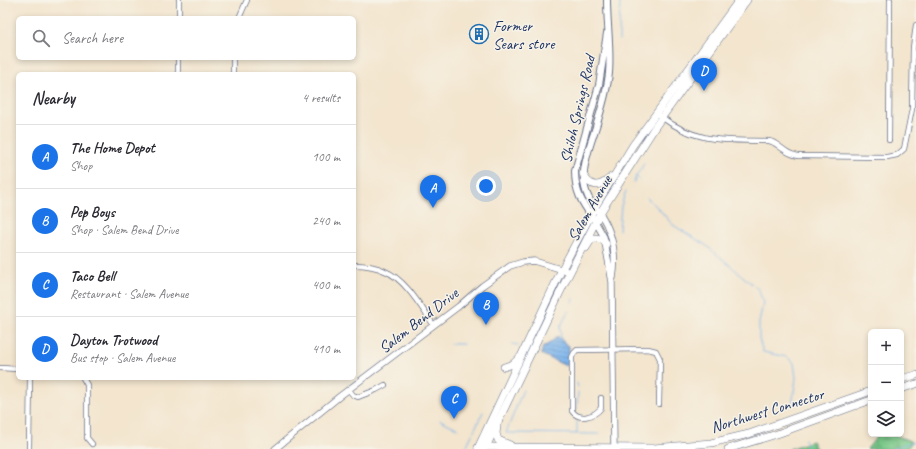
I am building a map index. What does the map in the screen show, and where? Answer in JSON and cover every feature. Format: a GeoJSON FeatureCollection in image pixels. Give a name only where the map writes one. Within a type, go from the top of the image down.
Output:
{"type":"FeatureCollection","features":[{"type":"Feature","properties":{"kind":"main road","name":"Shiloh Springs Road"},"geometry":{"type":"LineString","coordinates":[[597,210],[592,204],[585,189],[583,174],[586,157],[609,74],[610,43],[607,0]]}},
{"type":"Feature","properties":{"kind":"main road"},"geometry":{"type":"LineString","coordinates":[[720,37],[724,28],[738,9],[740,0]]}},
{"type":"Feature","properties":{"kind":"main road","name":"Salem Avenue"},"geometry":{"type":"LineString","coordinates":[[481,449],[562,270],[591,215],[597,210],[640,150],[659,116],[740,0]]}},
{"type":"Feature","properties":{"kind":"main road","name":"Salem Avenue"},"geometry":{"type":"LineString","coordinates":[[481,449],[496,427],[595,221],[597,210],[618,169],[748,0]]}},
{"type":"Feature","properties":{"kind":"main road","name":"Shiloh Springs Road"},"geometry":{"type":"LineString","coordinates":[[595,221],[578,194],[575,171],[599,85],[608,30]]}},
{"type":"Feature","properties":{"kind":"main road"},"geometry":{"type":"LineString","coordinates":[[583,174],[587,181],[598,185],[608,179],[618,169]]}},
{"type":"Feature","properties":{"kind":"main road"},"geometry":{"type":"LineString","coordinates":[[577,257],[594,238],[602,239],[606,244]]}},
{"type":"Feature","properties":{"kind":"main road"},"geometry":{"type":"LineString","coordinates":[[504,367],[512,364],[523,354]]}},
{"type":"Feature","properties":{"kind":"main road"},"geometry":{"type":"LineString","coordinates":[[904,378],[916,375]]}},
{"type":"Feature","properties":{"kind":"main road"},"geometry":{"type":"LineString","coordinates":[[904,388],[916,384]]}},
{"type":"Feature","properties":{"kind":"main road","name":"Northwest Connector"},"geometry":{"type":"LineString","coordinates":[[481,449],[670,447],[724,441],[774,426],[868,392]]}},
{"type":"Feature","properties":{"kind":"main road","name":"Northwest Connector"},"geometry":{"type":"LineString","coordinates":[[728,449],[770,436],[868,401]]}},
{"type":"Feature","properties":{"kind":"main road"},"geometry":{"type":"LineString","coordinates":[[496,427],[498,440],[520,448]]}},
{"type":"Feature","properties":{"kind":"street"},"geometry":{"type":"LineString","coordinates":[[178,16],[179,0]]}},
{"type":"Feature","properties":{"kind":"street"},"geometry":{"type":"LineString","coordinates":[[240,16],[247,0]]}},
{"type":"Feature","properties":{"kind":"street"},"geometry":{"type":"LineString","coordinates":[[889,140],[890,0]]}},
{"type":"Feature","properties":{"kind":"street"},"geometry":{"type":"LineString","coordinates":[[659,116],[682,130],[696,136],[711,139],[769,141],[777,144],[787,152],[798,156],[892,156],[900,154],[904,149],[912,109],[913,48],[916,25]]}},
{"type":"Feature","properties":{"kind":"street"},"geometry":{"type":"LineString","coordinates":[[178,60],[178,72]]}},
{"type":"Feature","properties":{"kind":"street"},"geometry":{"type":"LineString","coordinates":[[233,60],[233,72]]}},
{"type":"Feature","properties":{"kind":"street","name":"Shiloh Springs Road"},"geometry":{"type":"LineString","coordinates":[[597,210],[609,230],[614,248],[612,282],[614,448]]}},
{"type":"Feature","properties":{"kind":"street","name":"Shiloh Springs Road"},"geometry":{"type":"LineString","coordinates":[[595,221],[600,227],[606,244],[612,282]]}},
{"type":"Feature","properties":{"kind":"street","name":"Salem Bend Drive"},"geometry":{"type":"LineString","coordinates":[[275,449],[502,271],[517,263],[534,261],[570,272]]}},
{"type":"Feature","properties":{"kind":"street"},"geometry":{"type":"LineString","coordinates":[[356,265],[378,268],[394,276],[404,286],[433,324]]}},
{"type":"Feature","properties":{"kind":"street"},"geometry":{"type":"LineString","coordinates":[[601,398],[601,408],[595,415],[582,416],[572,413],[572,357],[579,349],[654,350],[658,353],[660,359],[659,404]]}},
{"type":"Feature","properties":{"kind":"street"},"geometry":{"type":"LineString","coordinates":[[0,368],[16,369]]}},
{"type":"Feature","properties":{"kind":"street"},"geometry":{"type":"LineString","coordinates":[[29,449],[30,380]]}},
{"type":"Feature","properties":{"kind":"street"},"geometry":{"type":"LineString","coordinates":[[84,380],[87,385],[87,438],[92,444]]}},
{"type":"Feature","properties":{"kind":"street"},"geometry":{"type":"LineString","coordinates":[[349,390],[353,395],[358,397],[385,385]]}},
{"type":"Feature","properties":{"kind":"green space"},"geometry":{"type":"Polygon","coordinates":[[[877,437],[900,437],[910,441],[911,443],[907,449],[867,449],[877,437]]]}},
{"type":"Feature","properties":{"kind":"green space"},"geometry":{"type":"Polygon","coordinates":[[[812,441],[816,449],[789,449],[812,441]]]}},
{"type":"Feature","properties":{"kind":"water"},"geometry":{"type":"Polygon","coordinates":[[[557,336],[569,346],[569,364],[566,366],[541,354],[543,347],[552,342],[557,336]]]}},
{"type":"Feature","properties":{"kind":"waterway"},"geometry":{"type":"LineString","coordinates":[[619,40],[620,0]]}},
{"type":"Feature","properties":{"kind":"waterway"},"geometry":{"type":"LineString","coordinates":[[634,182],[644,164]]}},
{"type":"Feature","properties":{"kind":"waterway"},"geometry":{"type":"LineString","coordinates":[[636,176],[640,181]]}},
{"type":"Feature","properties":{"kind":"waterway"},"geometry":{"type":"LineString","coordinates":[[619,230],[621,206],[626,191]]}},
{"type":"Feature","properties":{"kind":"waterway"},"geometry":{"type":"LineString","coordinates":[[647,198],[673,225],[707,246],[759,290],[763,303],[759,323],[759,339],[763,352],[787,357],[794,363],[796,378],[792,406]]}},
{"type":"Feature","properties":{"kind":"waterway"},"geometry":{"type":"LineString","coordinates":[[561,339],[560,328],[568,311]]}},
{"type":"Feature","properties":{"kind":"waterway"},"geometry":{"type":"LineString","coordinates":[[450,344],[463,344]]}},
{"type":"Feature","properties":{"kind":"waterway"},"geometry":{"type":"LineString","coordinates":[[512,344],[518,345]]}},
{"type":"Feature","properties":{"kind":"waterway"},"geometry":{"type":"LineString","coordinates":[[577,383],[578,387]]}},
{"type":"Feature","properties":{"kind":"waterway"},"geometry":{"type":"LineString","coordinates":[[523,390],[506,433],[600,434]]}},
{"type":"Feature","properties":{"kind":"waterway"},"geometry":{"type":"LineString","coordinates":[[577,409],[578,392]]}},
{"type":"Feature","properties":{"kind":"waterway"},"geometry":{"type":"LineString","coordinates":[[465,449],[483,412]]}},
{"type":"Feature","properties":{"kind":"waterway"},"geometry":{"type":"LineString","coordinates":[[440,420],[459,429]]}},
{"type":"Feature","properties":{"kind":"waterway"},"geometry":{"type":"LineString","coordinates":[[577,421],[577,434]]}},
{"type":"Feature","properties":{"kind":"waterway"},"geometry":{"type":"LineString","coordinates":[[805,439],[807,449]]}},
{"type":"Feature","properties":{"kind":"waterway"},"geometry":{"type":"LineString","coordinates":[[892,449],[916,441]]}},
{"type":"Feature","properties":{"kind":"place","name":"Former Sears store"},"geometry":{"type":"Point","coordinates":[479,34]}},
{"type":"Feature","properties":{"kind":"place","name":"Dayton Trotwood"},"geometry":{"type":"Point","coordinates":[704,91]}},
{"type":"Feature","properties":{"kind":"place","name":"The Home Depot"},"geometry":{"type":"Point","coordinates":[433,208]}},
{"type":"Feature","properties":{"kind":"place","name":"Pep Boys"},"geometry":{"type":"Point","coordinates":[486,325]}},
{"type":"Feature","properties":{"kind":"place","name":"Taco Bell"},"geometry":{"type":"Point","coordinates":[454,419]}}]}
